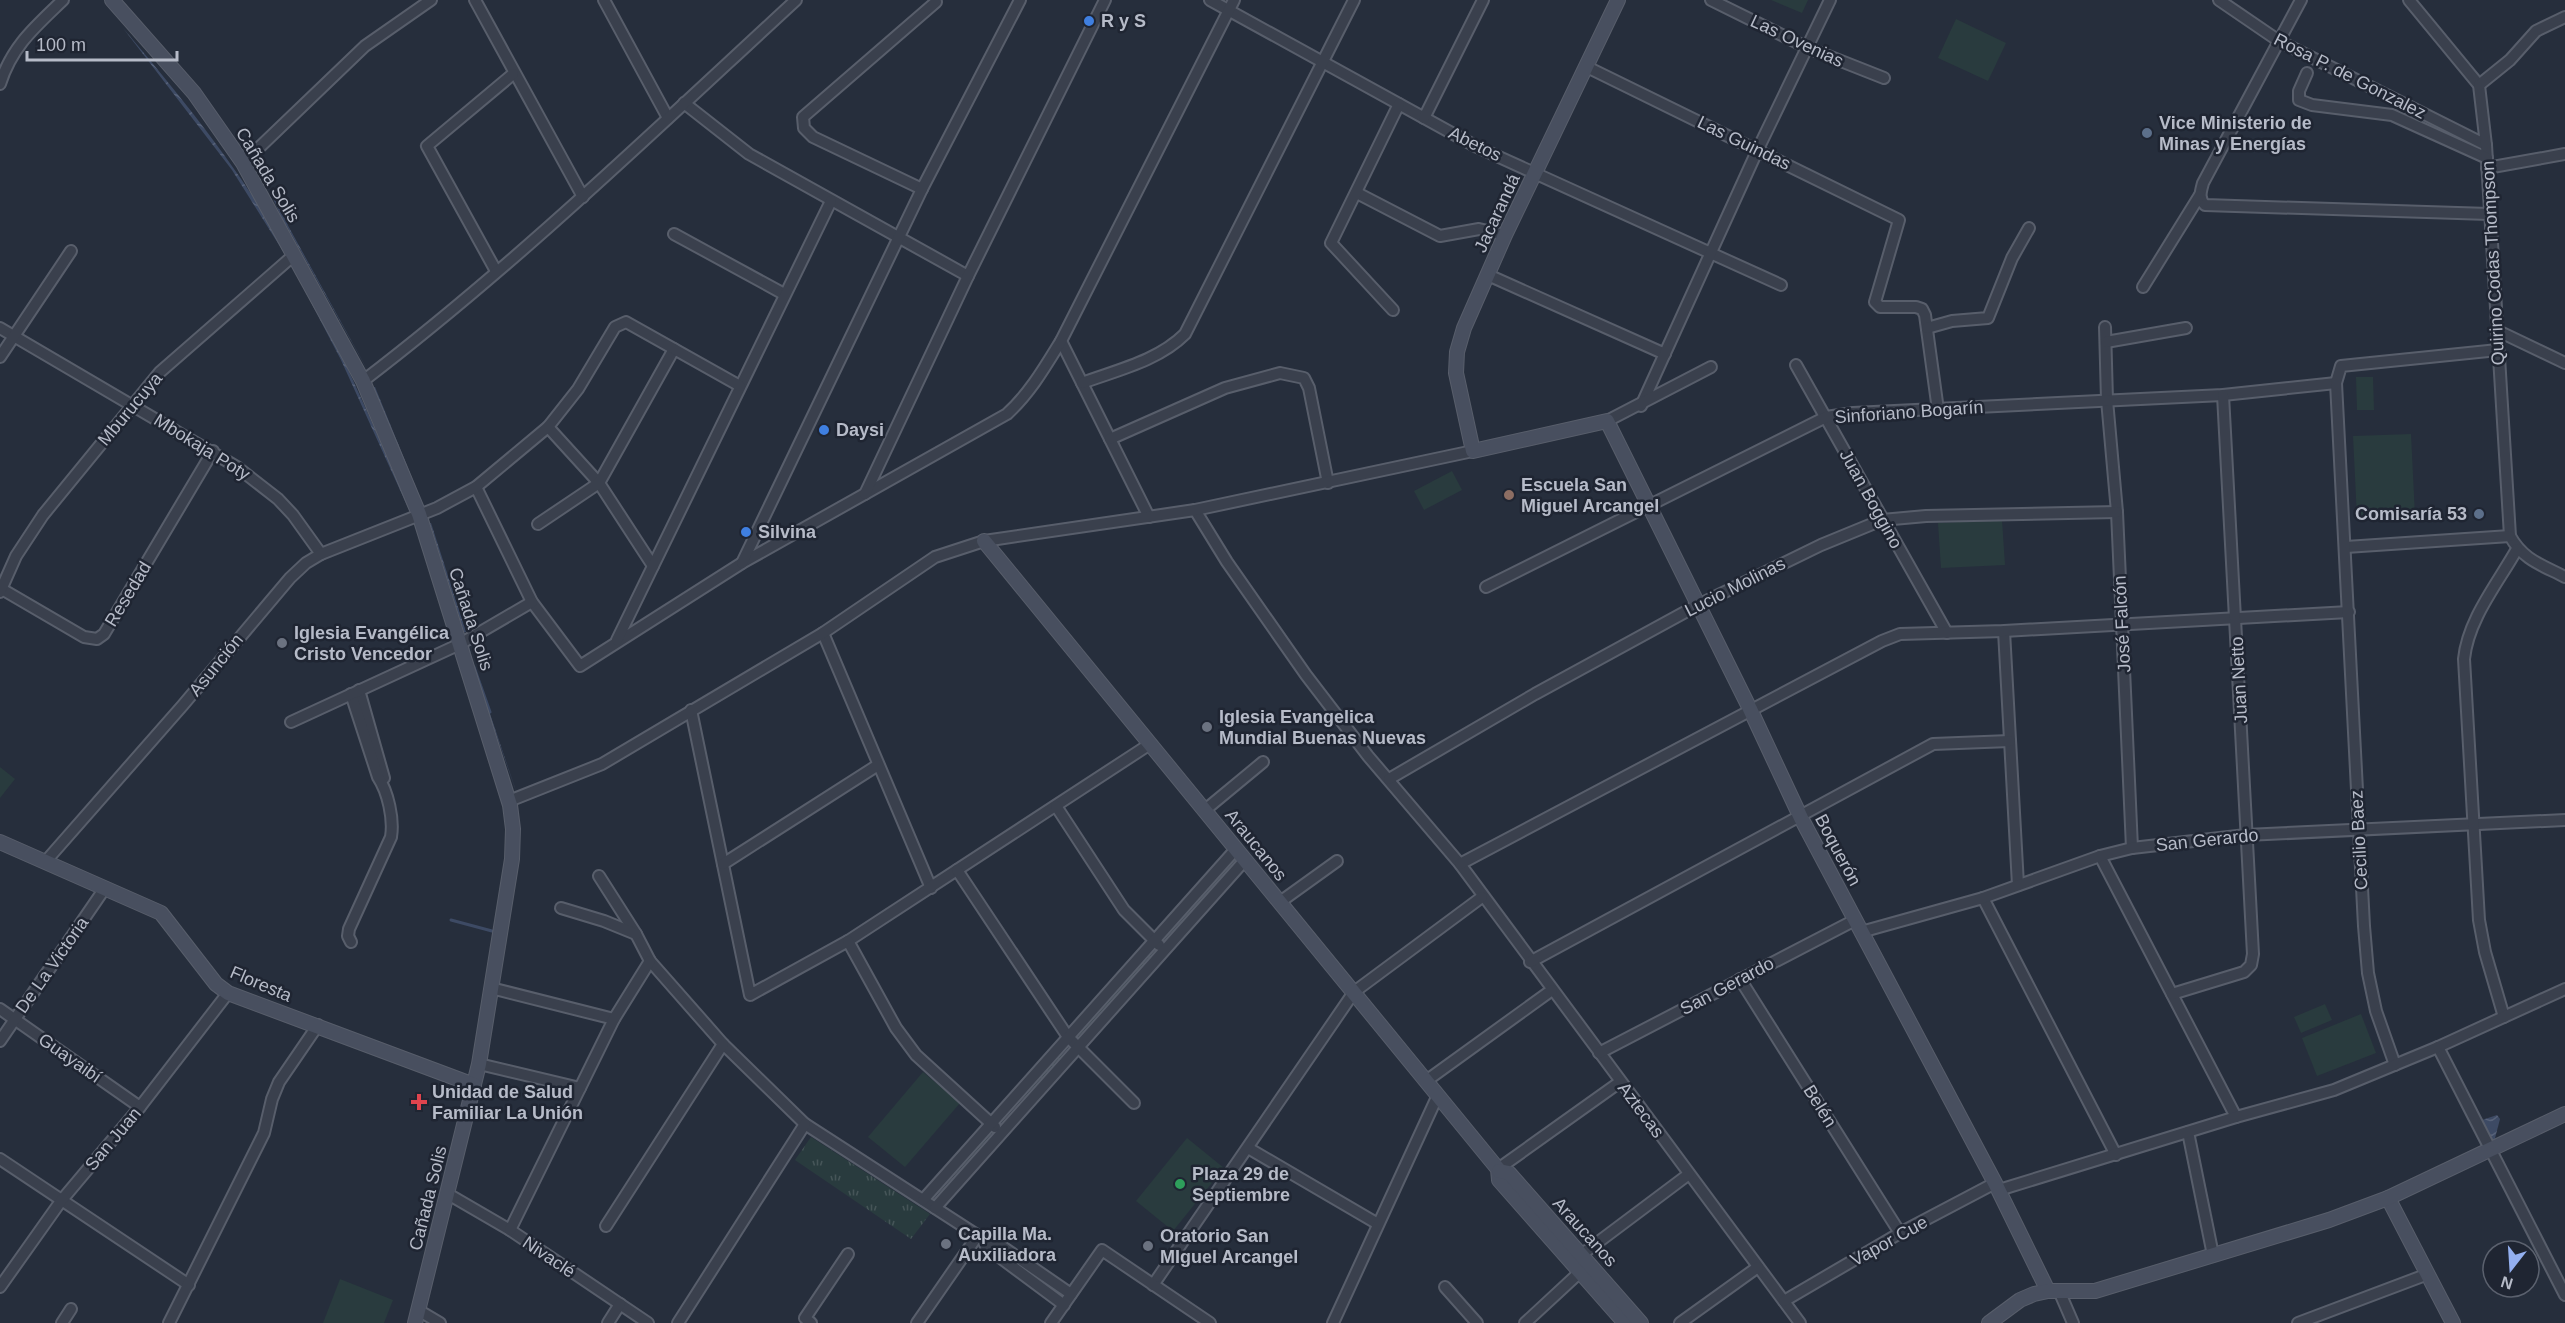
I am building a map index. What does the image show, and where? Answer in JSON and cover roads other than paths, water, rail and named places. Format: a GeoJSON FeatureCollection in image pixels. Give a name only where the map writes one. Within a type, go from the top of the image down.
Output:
{"type":"FeatureCollection","features":[{"type":"Feature","properties":{"kind":"street"},"geometry":{"type":"LineString","coordinates":[[0,84],[22,38],[63,0]]}},
{"type":"Feature","properties":{"kind":"street","name":"Cañada Solis"},"geometry":{"type":"LineString","coordinates":[[112,0],[194,93],[243,163],[363,381],[419,514],[509,801],[513,829],[512,859],[479,1064],[416,1317]]}},
{"type":"Feature","properties":{"kind":"street"},"geometry":{"type":"LineString","coordinates":[[243,163],[365,46],[431,0]]}},
{"type":"Feature","properties":{"kind":"street"},"geometry":{"type":"LineString","coordinates":[[475,0],[513,74],[583,197]]}},
{"type":"Feature","properties":{"kind":"street"},"geometry":{"type":"LineString","coordinates":[[604,0],[668,118]]}},
{"type":"Feature","properties":{"kind":"street"},"geometry":{"type":"LineString","coordinates":[[363,381],[436,325],[583,197],[796,0]]}},
{"type":"Feature","properties":{"kind":"street"},"geometry":{"type":"LineString","coordinates":[[742,563],[897,239],[1020,0]]}},
{"type":"Feature","properties":{"kind":"street"},"geometry":{"type":"LineString","coordinates":[[865,494],[968,276],[1106,0]]}},
{"type":"Feature","properties":{"kind":"street","name":"Abetos"},"geometry":{"type":"LineString","coordinates":[[1210,0],[1231,5],[1322,63],[1477,147],[1781,285]]}},
{"type":"Feature","properties":{"kind":"street"},"geometry":{"type":"LineString","coordinates":[[1082,383],[1156,355],[1174,345],[1185,334],[1354,0]]}},
{"type":"Feature","properties":{"kind":"street"},"geometry":{"type":"LineString","coordinates":[[1424,118],[1483,0]]}},
{"type":"Feature","properties":{"kind":"street","name":"Jacarandá"},"geometry":{"type":"LineString","coordinates":[[1473,451],[1457,383],[1457,352],[1464,328],[1505,235],[1537,173],[1618,0]]}},
{"type":"Feature","properties":{"kind":"street","name":"Las Ovenias"},"geometry":{"type":"LineString","coordinates":[[1711,0],[1808,48],[1884,78]]}},
{"type":"Feature","properties":{"kind":"street"},"geometry":{"type":"LineString","coordinates":[[1641,406],[1712,255],[1758,149],[1830,0]]}},
{"type":"Feature","properties":{"kind":"street","name":"Rosa P. de Gonzalez"},"geometry":{"type":"LineString","coordinates":[[2219,0],[2279,42],[2486,145]]}},
{"type":"Feature","properties":{"kind":"street"},"geometry":{"type":"LineString","coordinates":[[2143,287],[2200,195],[2203,183],[2301,0]]}},
{"type":"Feature","properties":{"kind":"street"},"geometry":{"type":"LineString","coordinates":[[2409,0],[2479,85],[2510,60],[2536,31],[2565,17]]}},
{"type":"Feature","properties":{"kind":"street"},"geometry":{"type":"LineString","coordinates":[[922,189],[813,137],[804,128],[803,117],[936,2]]}},
{"type":"Feature","properties":{"kind":"street"},"geometry":{"type":"LineString","coordinates":[[476,487],[532,602],[580,666],[742,563],[1007,414],[1020,402],[1036,381],[1061,341],[1231,5]]}},
{"type":"Feature","properties":{"kind":"street","name":"Las Guindas"},"geometry":{"type":"LineString","coordinates":[[1587,67],[1899,220],[1875,302],[1880,307],[1922,309],[1927,328]]}},
{"type":"Feature","properties":{"kind":"street"},"geometry":{"type":"LineString","coordinates":[[2307,73],[2299,100],[2312,105],[2392,115],[2487,163],[2565,154]]}},
{"type":"Feature","properties":{"kind":"street"},"geometry":{"type":"LineString","coordinates":[[496,271],[427,146],[513,74]]}},
{"type":"Feature","properties":{"kind":"street","name":"Quirino Codas Thompson"},"geometry":{"type":"LineString","coordinates":[[2479,85],[2486,145],[2510,536],[2517,549]]}},
{"type":"Feature","properties":{"kind":"street"},"geometry":{"type":"LineString","coordinates":[[684,103],[748,154],[897,239],[968,276]]}},
{"type":"Feature","properties":{"kind":"street"},"geometry":{"type":"LineString","coordinates":[[1393,310],[1331,243],[1399,104]]}},
{"type":"Feature","properties":{"kind":"street"},"geometry":{"type":"LineString","coordinates":[[1356,193],[1440,236],[1479,229],[1505,235]]}},
{"type":"Feature","properties":{"kind":"street"},"geometry":{"type":"LineString","coordinates":[[2200,195],[2205,205],[2489,214]]}},
{"type":"Feature","properties":{"kind":"street"},"geometry":{"type":"LineString","coordinates":[[616,641],[831,201]]}},
{"type":"Feature","properties":{"kind":"street"},"geometry":{"type":"LineString","coordinates":[[1938,410],[1927,328],[1952,321],[1988,318],[2012,258],[2029,228]]}},
{"type":"Feature","properties":{"kind":"street"},"geometry":{"type":"LineString","coordinates":[[674,234],[784,294]]}},
{"type":"Feature","properties":{"kind":"street"},"geometry":{"type":"LineString","coordinates":[[0,357],[71,251]]}},
{"type":"Feature","properties":{"kind":"street","name":"Mburucuya"},"geometry":{"type":"LineString","coordinates":[[1,590],[16,556],[35,525],[160,372],[294,255]]}},
{"type":"Feature","properties":{"kind":"street"},"geometry":{"type":"LineString","coordinates":[[1488,275],[1665,354]]}},
{"type":"Feature","properties":{"kind":"street","name":"Asunción"},"geometry":{"type":"LineString","coordinates":[[46,861],[183,705],[290,578],[306,563],[321,554],[437,508],[476,487],[548,427],[578,389],[615,327],[626,322],[674,349]]}},
{"type":"Feature","properties":{"kind":"street","name":"José Falcón"},"geometry":{"type":"LineString","coordinates":[[2105,327],[2106,400],[2117,512],[2132,848]]}},
{"type":"Feature","properties":{"kind":"street","name":"Mbokaja Poty"},"geometry":{"type":"LineString","coordinates":[[0,328],[213,451],[278,499],[293,515],[321,554]]}},
{"type":"Feature","properties":{"kind":"street"},"geometry":{"type":"LineString","coordinates":[[2106,342],[2186,328]]}},
{"type":"Feature","properties":{"kind":"street"},"geometry":{"type":"LineString","coordinates":[[2496,330],[2565,363]]}},
{"type":"Feature","properties":{"kind":"street"},"geometry":{"type":"LineString","coordinates":[[1061,341],[1149,517]]}},
{"type":"Feature","properties":{"kind":"street"},"geometry":{"type":"LineString","coordinates":[[538,524],[599,483],[674,349],[740,386]]}},
{"type":"Feature","properties":{"kind":"street"},"geometry":{"type":"LineString","coordinates":[[2336,383],[2342,366],[2498,350]]}},
{"type":"Feature","properties":{"kind":"street","name":"Juan Boggino"},"geometry":{"type":"LineString","coordinates":[[1796,365],[1947,633]]}},
{"type":"Feature","properties":{"kind":"street"},"geometry":{"type":"LineString","coordinates":[[509,801],[602,764],[823,633],[935,557],[984,542],[1195,510],[1607,422],[1711,367]]}},
{"type":"Feature","properties":{"kind":"street"},"geometry":{"type":"LineString","coordinates":[[1110,439],[1226,388],[1268,375],[1294,375],[1304,378],[1310,388],[1328,483]]}},
{"type":"Feature","properties":{"kind":"street","name":"Sinforiano Bogarín"},"geometry":{"type":"LineString","coordinates":[[1486,587],[1826,417],[2223,395],[2336,383]]}},
{"type":"Feature","properties":{"kind":"street","name":"Cecilio Baez"},"geometry":{"type":"LineString","coordinates":[[2336,383],[2346,547],[2357,830],[2368,973],[2376,1011],[2396,1065]]}},
{"type":"Feature","properties":{"kind":"street","name":"Juan Netto"},"geometry":{"type":"LineString","coordinates":[[2172,994],[2244,972],[2251,965],[2253,954],[2237,617],[2223,395]]}},
{"type":"Feature","properties":{"kind":"street","name":"Boquerón"},"geometry":{"type":"LineString","coordinates":[[1607,422],[1750,709],[1801,818],[2054,1292]]}},
{"type":"Feature","properties":{"kind":"street"},"geometry":{"type":"LineString","coordinates":[[548,427],[599,483],[653,566]]}},
{"type":"Feature","properties":{"kind":"street","name":"Resedad"},"geometry":{"type":"LineString","coordinates":[[1,590],[84,637],[97,639],[104,634],[213,451]]}},
{"type":"Feature","properties":{"kind":"street","name":"Aztecas"},"geometry":{"type":"LineString","coordinates":[[1195,510],[1227,562],[1306,675],[1460,864],[1530,962],[1800,1323]]}},
{"type":"Feature","properties":{"kind":"street","name":"Lucio Molinas"},"geometry":{"type":"LineString","coordinates":[[1389,779],[1535,694],[1698,605],[1830,540],[1882,519],[2117,512]]}},
{"type":"Feature","properties":{"kind":"street"},"geometry":{"type":"LineString","coordinates":[[2346,547],[2510,536]]}},
{"type":"Feature","properties":{"kind":"street","name":"Araucanos"},"geometry":{"type":"LineString","coordinates":[[984,542],[1499,1170],[1509,1173],[1641,1323]]}},
{"type":"Feature","properties":{"kind":"street"},"geometry":{"type":"LineString","coordinates":[[2504,1017],[2484,952],[2479,921],[2464,674],[2466,644],[2471,628],[2517,549],[2527,557],[2565,577]]}},
{"type":"Feature","properties":{"kind":"street"},"geometry":{"type":"LineString","coordinates":[[291,722],[460,644],[532,602]]}},
{"type":"Feature","properties":{"kind":"street"},"geometry":{"type":"LineString","coordinates":[[1460,864],[1750,709],[1900,634],[2004,631],[2349,612]]}},
{"type":"Feature","properties":{"kind":"street"},"geometry":{"type":"LineString","coordinates":[[2004,631],[2018,885]]}},
{"type":"Feature","properties":{"kind":"street"},"geometry":{"type":"LineString","coordinates":[[823,633],[931,888]]}},
{"type":"Feature","properties":{"kind":"street"},"geometry":{"type":"LineString","coordinates":[[351,942],[348,936],[349,929],[393,828],[383,784],[378,777],[355,692]]}},
{"type":"Feature","properties":{"kind":"street"},"geometry":{"type":"LineString","coordinates":[[691,710],[750,995],[848,941],[1150,744]]}},
{"type":"Feature","properties":{"kind":"street"},"geometry":{"type":"LineString","coordinates":[[1530,962],[1801,818],[1933,744],[2010,741]]}},
{"type":"Feature","properties":{"kind":"street"},"geometry":{"type":"LineString","coordinates":[[1204,810],[1263,762]]}},
{"type":"Feature","properties":{"kind":"street"},"geometry":{"type":"LineString","coordinates":[[723,864],[878,765]]}},
{"type":"Feature","properties":{"kind":"street"},"geometry":{"type":"LineString","coordinates":[[1056,806],[1124,910],[1165,950]]}},
{"type":"Feature","properties":{"kind":"street","name":"San Gerardo"},"geometry":{"type":"LineString","coordinates":[[1599,1053],[1740,979],[1858,926],[1983,898],[2100,856],[2132,848],[2246,835],[2565,820]]}},
{"type":"Feature","properties":{"kind":"street","name":"Floresta"},"geometry":{"type":"LineString","coordinates":[[0,842],[161,913],[216,984],[228,993],[474,1085]]}},
{"type":"Feature","properties":{"kind":"street"},"geometry":{"type":"LineString","coordinates":[[923,1200],[1236,849]]}},
{"type":"Feature","properties":{"kind":"street"},"geometry":{"type":"LineString","coordinates":[[2100,856],[2236,1117]]}},
{"type":"Feature","properties":{"kind":"street"},"geometry":{"type":"LineString","coordinates":[[935,1208],[1245,860]]}},
{"type":"Feature","properties":{"kind":"street"},"geometry":{"type":"LineString","coordinates":[[1280,902],[1337,861]]}},
{"type":"Feature","properties":{"kind":"street"},"geometry":{"type":"LineString","coordinates":[[957,870],[1068,1037],[1134,1103]]}},
{"type":"Feature","properties":{"kind":"street"},"geometry":{"type":"LineString","coordinates":[[599,876],[636,934],[650,961],[723,1044],[805,1124],[981,1237],[991,1239],[1071,1294]]}},
{"type":"Feature","properties":{"kind":"street","name":"De La Victoria"},"geometry":{"type":"LineString","coordinates":[[0,1041],[105,888]]}},
{"type":"Feature","properties":{"kind":"street"},"geometry":{"type":"LineString","coordinates":[[1153,1285],[1354,992],[1482,897]]}},
{"type":"Feature","properties":{"kind":"street"},"geometry":{"type":"LineString","coordinates":[[1983,898],[2116,1155]]}},
{"type":"Feature","properties":{"kind":"street"},"geometry":{"type":"LineString","coordinates":[[561,908],[604,921],[636,934]]}},
{"type":"Feature","properties":{"kind":"street"},"geometry":{"type":"LineString","coordinates":[[848,941],[896,1028],[916,1055],[1001,1132]]}},
{"type":"Feature","properties":{"kind":"street"},"geometry":{"type":"LineString","coordinates":[[510,1230],[614,1019],[650,961]]}},
{"type":"Feature","properties":{"kind":"street","name":"Belén"},"geometry":{"type":"LineString","coordinates":[[1740,979],[1900,1233]]}},
{"type":"Feature","properties":{"kind":"street"},"geometry":{"type":"LineString","coordinates":[[491,988],[614,1019]]}},
{"type":"Feature","properties":{"kind":"street","name":"Vapor Cue"},"geometry":{"type":"LineString","coordinates":[[1784,1301],[1900,1233],[1997,1187],[2116,1155],[2236,1117],[2334,1090],[2438,1047],[2565,989]]}},
{"type":"Feature","properties":{"kind":"street"},"geometry":{"type":"LineString","coordinates":[[1426,1081],[1552,990]]}},
{"type":"Feature","properties":{"kind":"street","name":"San Juan"},"geometry":{"type":"LineString","coordinates":[[0,1287],[61,1201],[140,1107],[228,993]]}},
{"type":"Feature","properties":{"kind":"street","name":"Guayaibí"},"geometry":{"type":"LineString","coordinates":[[0,1009],[140,1107]]}},
{"type":"Feature","properties":{"kind":"street"},"geometry":{"type":"LineString","coordinates":[[169,1323],[264,1133],[272,1099],[279,1082],[318,1025]]}},
{"type":"Feature","properties":{"kind":"street"},"geometry":{"type":"LineString","coordinates":[[606,1226],[723,1044]]}},
{"type":"Feature","properties":{"kind":"street"},"geometry":{"type":"LineString","coordinates":[[2438,1047],[2565,1295]]}},
{"type":"Feature","properties":{"kind":"street"},"geometry":{"type":"LineString","coordinates":[[479,1064],[580,1088]]}},
{"type":"Feature","properties":{"kind":"street"},"geometry":{"type":"LineString","coordinates":[[1499,1170],[1620,1082]]}},
{"type":"Feature","properties":{"kind":"street"},"geometry":{"type":"LineString","coordinates":[[1333,1323],[1438,1095]]}},
{"type":"Feature","properties":{"kind":"street"},"geometry":{"type":"LineString","coordinates":[[1989,1323],[2020,1300],[2054,1292],[2095,1291],[2329,1220],[2388,1198],[2565,1114]]}},
{"type":"Feature","properties":{"kind":"street"},"geometry":{"type":"LineString","coordinates":[[678,1323],[805,1124]]}},
{"type":"Feature","properties":{"kind":"street"},"geometry":{"type":"LineString","coordinates":[[2188,1132],[2213,1256]]}},
{"type":"Feature","properties":{"kind":"street"},"geometry":{"type":"LineString","coordinates":[[1248,1148],[1378,1224]]}},
{"type":"Feature","properties":{"kind":"street"},"geometry":{"type":"LineString","coordinates":[[0,1159],[189,1285]]}},
{"type":"Feature","properties":{"kind":"street","name":"Araucanos"},"geometry":{"type":"LineString","coordinates":[[1499,1170],[1499,1180],[1625,1323]]}},
{"type":"Feature","properties":{"kind":"street"},"geometry":{"type":"LineString","coordinates":[[1525,1323],[1580,1272],[1581,1255],[1689,1174]]}},
{"type":"Feature","properties":{"kind":"street","name":"Nivaclé"},"geometry":{"type":"LineString","coordinates":[[448,1194],[510,1230],[648,1323]]}},
{"type":"Feature","properties":{"kind":"street"},"geometry":{"type":"LineString","coordinates":[[2388,1198],[2453,1323]]}},
{"type":"Feature","properties":{"kind":"street"},"geometry":{"type":"LineString","coordinates":[[981,1237],[986,1247],[1064,1305]]}},
{"type":"Feature","properties":{"kind":"street"},"geometry":{"type":"LineString","coordinates":[[917,1323],[981,1237]]}},
{"type":"Feature","properties":{"kind":"street"},"geometry":{"type":"LineString","coordinates":[[1051,1323],[1102,1250],[1210,1323]]}},
{"type":"Feature","properties":{"kind":"street"},"geometry":{"type":"LineString","coordinates":[[808,1321],[848,1254]]}},
{"type":"Feature","properties":{"kind":"street"},"geometry":{"type":"LineString","coordinates":[[1680,1323],[1758,1267]]}},
{"type":"Feature","properties":{"kind":"street"},"geometry":{"type":"LineString","coordinates":[[2298,1323],[2326,1319],[2428,1274]]}},
{"type":"Feature","properties":{"kind":"street"},"geometry":{"type":"LineString","coordinates":[[1445,1287],[1477,1323]]}},
{"type":"Feature","properties":{"kind":"street"},"geometry":{"type":"LineString","coordinates":[[2054,1292],[2073,1323]]}},
{"type":"Feature","properties":{"kind":"street"},"geometry":{"type":"LineString","coordinates":[[608,1323],[620,1304]]}},
{"type":"Feature","properties":{"kind":"street"},"geometry":{"type":"LineString","coordinates":[[62,1323],[70,1309]]}},
{"type":"Feature","properties":{"kind":"street"},"geometry":{"type":"LineString","coordinates":[[416,1317],[440,1323]]}},
{"type":"Feature","properties":{"kind":"water"},"geometry":{"type":"Polygon","coordinates":[[[123,28],[212,139],[245,185],[283,245],[342,358],[410,512],[341,360],[291,264],[232,170],[123,28]]]}},
{"type":"Feature","properties":{"kind":"water"},"geometry":{"type":"Polygon","coordinates":[[[286,222],[368,371],[285,223],[286,222]]]}},
{"type":"Feature","properties":{"kind":"water"},"geometry":{"type":"Polygon","coordinates":[[[373,387],[375,387],[425,510],[373,387]]]}},
{"type":"Feature","properties":{"kind":"water"},"geometry":{"type":"Polygon","coordinates":[[[431,523],[466,632],[464,632],[431,523]]]}},
{"type":"Feature","properties":{"kind":"water"},"geometry":{"type":"Polygon","coordinates":[[[471,656],[478,678],[517,794],[477,679],[471,656]]]}},
{"type":"Feature","properties":{"kind":"water"},"geometry":{"type":"Polygon","coordinates":[[[2497,1115],[2500,1119],[2494,1142],[2490,1140],[2482,1120],[2497,1115]]]}},
{"type":"Feature","properties":{"kind":"waterway"},"geometry":{"type":"LineString","coordinates":[[273,195],[286,224]]}},
{"type":"Feature","properties":{"kind":"waterway"},"geometry":{"type":"LineString","coordinates":[[474,667],[490,712]]}},
{"type":"Feature","properties":{"kind":"waterway"},"geometry":{"type":"LineString","coordinates":[[451,920],[492,931]]}},
{"type":"Feature","properties":{"kind":"place","name":"R y S"},"geometry":{"type":"Point","coordinates":[1089,21]}},
{"type":"Feature","properties":{"kind":"place","name":"Vice Ministerio de Minas y Energías"},"geometry":{"type":"Point","coordinates":[2147,133]}},
{"type":"Feature","properties":{"kind":"place","name":"Daysi"},"geometry":{"type":"Point","coordinates":[824,430]}},
{"type":"Feature","properties":{"kind":"place","name":"Escuela San Miguel Arcangel"},"geometry":{"type":"Point","coordinates":[1509,495]}},
{"type":"Feature","properties":{"kind":"place","name":"Comisaría 53"},"geometry":{"type":"Point","coordinates":[2479,514]}},
{"type":"Feature","properties":{"kind":"place","name":"Silvina"},"geometry":{"type":"Point","coordinates":[746,532]}},
{"type":"Feature","properties":{"kind":"place","name":"Iglesia Evangélica Cristo Vencedor"},"geometry":{"type":"Point","coordinates":[282,643]}},
{"type":"Feature","properties":{"kind":"place","name":"Iglesia Evangelica Mundial Buenas Nuevas"},"geometry":{"type":"Point","coordinates":[1207,727]}},
{"type":"Feature","properties":{"kind":"place","name":"Unidad de Salud Familiar La Unión"},"geometry":{"type":"Point","coordinates":[419,1102]}},
{"type":"Feature","properties":{"kind":"place","name":"Plaza 29 de Septiembre"},"geometry":{"type":"Point","coordinates":[1180,1184]}},
{"type":"Feature","properties":{"kind":"place","name":"Capilla Ma. Auxiliadora"},"geometry":{"type":"Point","coordinates":[946,1244]}},
{"type":"Feature","properties":{"kind":"place","name":"Oratorio San MIguel Arcangel"},"geometry":{"type":"Point","coordinates":[1148,1246]}}]}
